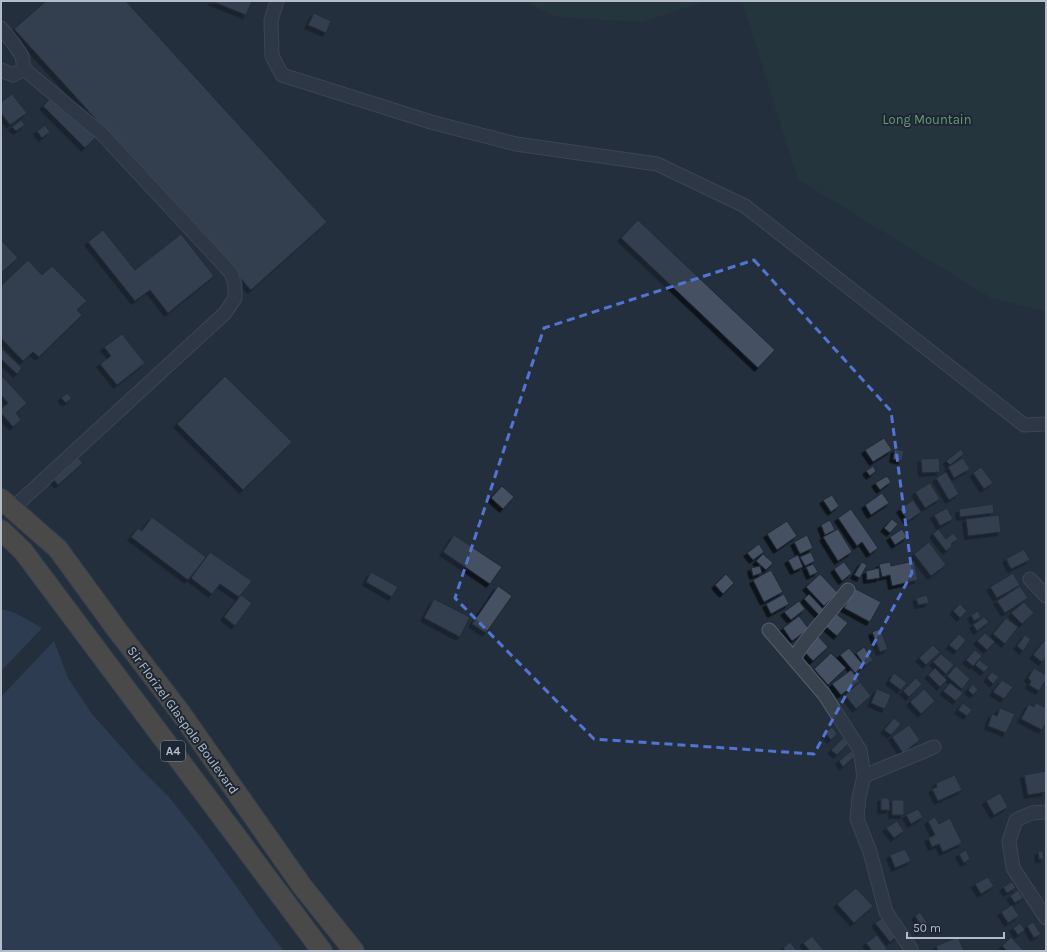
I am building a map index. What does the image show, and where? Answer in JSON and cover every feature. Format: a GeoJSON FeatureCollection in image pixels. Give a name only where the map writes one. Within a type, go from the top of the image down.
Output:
{"type":"FeatureCollection","features":[{"type":"Feature","properties":{"kind":"highway","name":"Sir Florizel Glaspole Boulevard"},"geometry":{"type":"LineString","coordinates":[[7,504],[58,549],[117,630],[180,712],[302,886],[354,951]]}},
{"type":"Feature","properties":{"kind":"highway","name":"Sir Florizel Glaspole Boulevard"},"geometry":{"type":"LineString","coordinates":[[1,530],[23,551],[322,951]]}},
{"type":"Feature","properties":{"kind":"street"},"geometry":{"type":"LineString","coordinates":[[277,1],[271,20],[272,56],[282,75],[431,122],[516,144],[657,164],[745,206],[1024,425],[1046,424]]}},
{"type":"Feature","properties":{"kind":"street"},"geometry":{"type":"LineString","coordinates":[[1,28],[22,56],[24,69],[102,134],[210,250],[230,273],[235,285],[235,298],[225,313],[7,504]]}},
{"type":"Feature","properties":{"kind":"street"},"geometry":{"type":"LineString","coordinates":[[1,70],[14,75],[24,69]]}},
{"type":"Feature","properties":{"kind":"street"},"geometry":{"type":"LineString","coordinates":[[1030,579],[1046,596]]}},
{"type":"Feature","properties":{"kind":"street"},"geometry":{"type":"LineString","coordinates":[[794,658],[805,642],[848,590]]}},
{"type":"Feature","properties":{"kind":"street"},"geometry":{"type":"LineString","coordinates":[[770,630],[824,694],[860,750],[864,776],[859,797],[857,819],[870,852],[886,912],[911,950]]}},
{"type":"Feature","properties":{"kind":"street"},"geometry":{"type":"LineString","coordinates":[[864,776],[934,747]]}},
{"type":"Feature","properties":{"kind":"street"},"geometry":{"type":"LineString","coordinates":[[1046,812],[1032,813],[1016,820],[1009,841],[1013,868],[1046,918]]}},
{"type":"Feature","properties":{"kind":"highlighted area"},"geometry":{"type":"Polygon","coordinates":[[[754,260],[891,411],[912,573],[814,754],[594,739],[455,598],[544,328],[754,260]]]}},
{"type":"Feature","properties":{"kind":"green space"},"geometry":{"type":"Polygon","coordinates":[[[523,1],[707,1],[641,22],[557,17],[523,1]]]}},
{"type":"Feature","properties":{"kind":"green space","name":"Long Mountain"},"geometry":{"type":"Polygon","coordinates":[[[742,1],[1046,1],[1046,311],[991,298],[798,179],[742,1]]]}},
{"type":"Feature","properties":{"kind":"water"},"geometry":{"type":"Polygon","coordinates":[[[1,609],[15,613],[42,628],[54,641],[68,678],[92,714],[138,766],[168,796],[203,840],[284,951],[1,951],[1,609]]]}},
{"type":"Feature","properties":{"kind":"pier"},"geometry":{"type":"Polygon","coordinates":[[[42,628],[54,641],[1,697],[1,671],[42,628]]]}},
{"type":"Feature","properties":{"kind":"building"},"geometry":{"type":"Polygon","coordinates":[[[46,1],[126,1],[327,222],[251,290],[14,29],[46,1]]]}},
{"type":"Feature","properties":{"kind":"building"},"geometry":{"type":"Polygon","coordinates":[[[211,1],[252,1],[246,15],[211,1]]]}},
{"type":"Feature","properties":{"kind":"building"},"geometry":{"type":"Polygon","coordinates":[[[314,13],[331,21],[326,33],[308,25],[314,13]]]}},
{"type":"Feature","properties":{"kind":"building"},"geometry":{"type":"Polygon","coordinates":[[[12,94],[27,113],[10,125],[1,113],[1,102],[12,94]]]}},
{"type":"Feature","properties":{"kind":"building"},"geometry":{"type":"Polygon","coordinates":[[[54,95],[96,137],[85,148],[43,106],[54,95]]]}},
{"type":"Feature","properties":{"kind":"building"},"geometry":{"type":"Polygon","coordinates":[[[21,120],[25,125],[16,131],[12,127],[21,120]]]}},
{"type":"Feature","properties":{"kind":"building"},"geometry":{"type":"Polygon","coordinates":[[[45,125],[50,132],[42,138],[37,131],[45,125]]]}},
{"type":"Feature","properties":{"kind":"building"},"geometry":{"type":"Polygon","coordinates":[[[638,220],[775,350],[758,368],[621,238],[638,220]]]}},
{"type":"Feature","properties":{"kind":"building"},"geometry":{"type":"Polygon","coordinates":[[[103,230],[135,270],[181,234],[214,276],[168,313],[150,290],[135,301],[88,242],[103,230]]]}},
{"type":"Feature","properties":{"kind":"building"},"geometry":{"type":"Polygon","coordinates":[[[1,240],[18,258],[1,273],[1,240]]]}},
{"type":"Feature","properties":{"kind":"building"},"geometry":{"type":"Polygon","coordinates":[[[28,260],[42,275],[52,266],[87,301],[77,310],[82,315],[39,357],[33,352],[23,361],[1,338],[1,286],[28,260]]]}},
{"type":"Feature","properties":{"kind":"building"},"geometry":{"type":"Polygon","coordinates":[[[122,334],[145,363],[117,385],[100,364],[111,356],[104,347],[122,334]]]}},
{"type":"Feature","properties":{"kind":"building"},"geometry":{"type":"Polygon","coordinates":[[[1,348],[22,368],[17,374],[1,359],[1,348]]]}},
{"type":"Feature","properties":{"kind":"building"},"geometry":{"type":"Polygon","coordinates":[[[1,375],[27,403],[16,413],[21,420],[13,427],[1,413],[1,409],[8,403],[1,395],[1,375]]]}},
{"type":"Feature","properties":{"kind":"building"},"geometry":{"type":"Polygon","coordinates":[[[225,376],[292,442],[243,490],[177,424],[225,376]]]}},
{"type":"Feature","properties":{"kind":"building"},"geometry":{"type":"Polygon","coordinates":[[[67,393],[72,398],[66,403],[61,398],[67,393]]]}},
{"type":"Feature","properties":{"kind":"building"},"geometry":{"type":"Polygon","coordinates":[[[884,438],[892,450],[873,462],[865,450],[884,438]]]}},
{"type":"Feature","properties":{"kind":"building"},"geometry":{"type":"Polygon","coordinates":[[[895,449],[904,451],[902,461],[893,459],[895,449]]]}},
{"type":"Feature","properties":{"kind":"building"},"geometry":{"type":"Polygon","coordinates":[[[961,449],[964,454],[950,465],[946,461],[961,449]]]}},
{"type":"Feature","properties":{"kind":"building"},"geometry":{"type":"Polygon","coordinates":[[[77,457],[83,463],[58,485],[52,478],[77,457]]]}},
{"type":"Feature","properties":{"kind":"building"},"geometry":{"type":"Polygon","coordinates":[[[939,458],[940,472],[922,473],[921,459],[939,458]]]}},
{"type":"Feature","properties":{"kind":"building"},"geometry":{"type":"Polygon","coordinates":[[[963,458],[970,469],[954,478],[948,467],[963,458]]]}},
{"type":"Feature","properties":{"kind":"building"},"geometry":{"type":"Polygon","coordinates":[[[873,466],[876,471],[870,476],[866,471],[873,466]]]}},
{"type":"Feature","properties":{"kind":"building"},"geometry":{"type":"Polygon","coordinates":[[[981,467],[993,483],[984,489],[973,473],[981,467]]]}},
{"type":"Feature","properties":{"kind":"building"},"geometry":{"type":"Polygon","coordinates":[[[946,472],[959,494],[949,500],[936,478],[946,472]]]}},
{"type":"Feature","properties":{"kind":"building"},"geometry":{"type":"Polygon","coordinates":[[[887,476],[891,482],[880,490],[875,483],[887,476]]]}},
{"type":"Feature","properties":{"kind":"building"},"geometry":{"type":"Polygon","coordinates":[[[930,483],[940,499],[925,508],[915,492],[930,483]]]}},
{"type":"Feature","properties":{"kind":"building"},"geometry":{"type":"Polygon","coordinates":[[[502,486],[514,497],[503,509],[491,498],[502,486]]]}},
{"type":"Feature","properties":{"kind":"building"},"geometry":{"type":"Polygon","coordinates":[[[882,493],[889,503],[871,515],[865,505],[882,493]]]}},
{"type":"Feature","properties":{"kind":"building"},"geometry":{"type":"Polygon","coordinates":[[[832,495],[839,506],[831,512],[823,500],[832,495]]]}},
{"type":"Feature","properties":{"kind":"building"},"geometry":{"type":"Polygon","coordinates":[[[913,500],[921,512],[908,521],[900,509],[913,500]]]}},
{"type":"Feature","properties":{"kind":"building"},"geometry":{"type":"Polygon","coordinates":[[[993,504],[994,513],[960,517],[959,509],[993,504]]]}},
{"type":"Feature","properties":{"kind":"building"},"geometry":{"type":"Polygon","coordinates":[[[947,508],[953,519],[940,526],[934,515],[947,508]]]}},
{"type":"Feature","properties":{"kind":"building"},"geometry":{"type":"Polygon","coordinates":[[[851,509],[878,548],[870,554],[862,542],[857,546],[838,518],[851,509]]]}},
{"type":"Feature","properties":{"kind":"building"},"geometry":{"type":"Polygon","coordinates":[[[999,515],[1001,532],[968,536],[966,519],[999,515]]]}},
{"type":"Feature","properties":{"kind":"building"},"geometry":{"type":"Polygon","coordinates":[[[152,517],[206,557],[188,580],[131,537],[138,528],[142,531],[152,517]]]}},
{"type":"Feature","properties":{"kind":"building"},"geometry":{"type":"Polygon","coordinates":[[[892,519],[898,524],[890,533],[884,528],[892,519]]]}},
{"type":"Feature","properties":{"kind":"building"},"geometry":{"type":"Polygon","coordinates":[[[830,520],[835,530],[825,535],[821,525],[830,520]]]}},
{"type":"Feature","properties":{"kind":"building"},"geometry":{"type":"Polygon","coordinates":[[[787,521],[797,536],[777,550],[767,534],[787,521]]]}},
{"type":"Feature","properties":{"kind":"building"},"geometry":{"type":"Polygon","coordinates":[[[838,529],[852,552],[838,561],[823,537],[838,529]]]}},
{"type":"Feature","properties":{"kind":"building"},"geometry":{"type":"Polygon","coordinates":[[[902,529],[907,537],[895,545],[890,537],[902,529]]]}},
{"type":"Feature","properties":{"kind":"building"},"geometry":{"type":"Polygon","coordinates":[[[938,529],[946,539],[953,533],[958,539],[951,544],[952,546],[946,551],[933,534],[938,529]]]}},
{"type":"Feature","properties":{"kind":"building"},"geometry":{"type":"Polygon","coordinates":[[[454,535],[502,567],[490,584],[443,552],[454,535]]]}},
{"type":"Feature","properties":{"kind":"building"},"geometry":{"type":"Polygon","coordinates":[[[807,535],[813,548],[800,554],[794,542],[807,535]]]}},
{"type":"Feature","properties":{"kind":"building"},"geometry":{"type":"Polygon","coordinates":[[[929,542],[946,565],[931,576],[914,554],[929,542]]]}},
{"type":"Feature","properties":{"kind":"building"},"geometry":{"type":"Polygon","coordinates":[[[759,544],[764,552],[753,560],[747,553],[759,544]]]}},
{"type":"Feature","properties":{"kind":"building"},"geometry":{"type":"Polygon","coordinates":[[[1024,549],[1030,560],[1011,569],[1006,559],[1024,549]]]}},
{"type":"Feature","properties":{"kind":"building"},"geometry":{"type":"Polygon","coordinates":[[[210,552],[252,581],[239,597],[220,584],[212,594],[191,578],[210,552]]]}},
{"type":"Feature","properties":{"kind":"building"},"geometry":{"type":"Polygon","coordinates":[[[811,552],[815,561],[805,566],[800,557],[811,552]]]}},
{"type":"Feature","properties":{"kind":"building"},"geometry":{"type":"Polygon","coordinates":[[[763,554],[773,563],[766,570],[756,561],[763,554]]]}},
{"type":"Feature","properties":{"kind":"building"},"geometry":{"type":"Polygon","coordinates":[[[798,555],[803,567],[794,571],[788,560],[798,555]]]}},
{"type":"Feature","properties":{"kind":"building"},"geometry":{"type":"Polygon","coordinates":[[[914,561],[918,580],[892,586],[890,575],[882,577],[879,564],[890,562],[891,566],[914,561]]]}},
{"type":"Feature","properties":{"kind":"building"},"geometry":{"type":"Polygon","coordinates":[[[844,562],[852,573],[842,581],[834,569],[844,562]]]}},
{"type":"Feature","properties":{"kind":"building"},"geometry":{"type":"Polygon","coordinates":[[[862,562],[867,565],[860,578],[854,575],[862,562]]]}},
{"type":"Feature","properties":{"kind":"building"},"geometry":{"type":"Polygon","coordinates":[[[813,564],[818,572],[810,576],[806,567],[813,564]]]}},
{"type":"Feature","properties":{"kind":"building"},"geometry":{"type":"Polygon","coordinates":[[[760,566],[762,573],[753,576],[751,568],[760,566]]]}},
{"type":"Feature","properties":{"kind":"building"},"geometry":{"type":"Polygon","coordinates":[[[879,568],[880,578],[867,580],[866,571],[879,568]]]}},
{"type":"Feature","properties":{"kind":"building"},"geometry":{"type":"Polygon","coordinates":[[[771,570],[783,592],[764,602],[753,580],[771,570]]]}},
{"type":"Feature","properties":{"kind":"building"},"geometry":{"type":"Polygon","coordinates":[[[371,572],[398,587],[392,597],[366,582],[371,572]]]}},
{"type":"Feature","properties":{"kind":"building"},"geometry":{"type":"Polygon","coordinates":[[[1013,573],[1020,585],[997,598],[990,587],[1013,573]]]}},
{"type":"Feature","properties":{"kind":"building"},"geometry":{"type":"Polygon","coordinates":[[[726,574],[734,583],[723,594],[715,585],[726,574]]]}},
{"type":"Feature","properties":{"kind":"building"},"geometry":{"type":"Polygon","coordinates":[[[820,574],[838,593],[824,606],[806,587],[820,574]]]}},
{"type":"Feature","properties":{"kind":"building"},"geometry":{"type":"Polygon","coordinates":[[[498,586],[512,596],[486,633],[472,624],[498,586]]]}},
{"type":"Feature","properties":{"kind":"building"},"geometry":{"type":"Polygon","coordinates":[[[1020,586],[1028,598],[1005,613],[997,601],[1020,586]]]}},
{"type":"Feature","properties":{"kind":"building"},"geometry":{"type":"Polygon","coordinates":[[[854,588],[881,602],[870,622],[844,608],[854,588]]]}},
{"type":"Feature","properties":{"kind":"building"},"geometry":{"type":"Polygon","coordinates":[[[784,594],[789,604],[771,614],[766,604],[784,594]]]}},
{"type":"Feature","properties":{"kind":"building"},"geometry":{"type":"Polygon","coordinates":[[[809,594],[824,610],[819,615],[804,599],[809,594]]]}},
{"type":"Feature","properties":{"kind":"building"},"geometry":{"type":"Polygon","coordinates":[[[241,595],[252,603],[235,626],[224,617],[241,595]]]}},
{"type":"Feature","properties":{"kind":"building"},"geometry":{"type":"Polygon","coordinates":[[[927,595],[929,603],[918,605],[916,598],[927,595]]]}},
{"type":"Feature","properties":{"kind":"building"},"geometry":{"type":"Polygon","coordinates":[[[434,599],[470,617],[460,637],[424,618],[434,599]]]}},
{"type":"Feature","properties":{"kind":"building"},"geometry":{"type":"Polygon","coordinates":[[[799,601],[805,609],[791,620],[784,612],[799,601]]]}},
{"type":"Feature","properties":{"kind":"building"},"geometry":{"type":"Polygon","coordinates":[[[1024,602],[1034,613],[1022,624],[1011,613],[1024,602]]]}},
{"type":"Feature","properties":{"kind":"building"},"geometry":{"type":"Polygon","coordinates":[[[960,604],[967,611],[960,618],[953,611],[960,604]]]}},
{"type":"Feature","properties":{"kind":"building"},"geometry":{"type":"Polygon","coordinates":[[[978,611],[981,617],[974,621],[971,615],[978,611]]]}},
{"type":"Feature","properties":{"kind":"building"},"geometry":{"type":"Polygon","coordinates":[[[834,612],[848,623],[837,636],[824,625],[834,612]]]}},
{"type":"Feature","properties":{"kind":"building"},"geometry":{"type":"Polygon","coordinates":[[[799,616],[809,629],[792,641],[783,628],[799,616]]]}},
{"type":"Feature","properties":{"kind":"building"},"geometry":{"type":"Polygon","coordinates":[[[984,617],[989,622],[977,631],[973,625],[984,617]]]}},
{"type":"Feature","properties":{"kind":"building"},"geometry":{"type":"Polygon","coordinates":[[[1006,618],[1018,627],[1005,644],[993,634],[1006,618]]]}},
{"type":"Feature","properties":{"kind":"building"},"geometry":{"type":"Polygon","coordinates":[[[880,629],[888,649],[880,652],[872,632],[880,629]]]}},
{"type":"Feature","properties":{"kind":"building"},"geometry":{"type":"Polygon","coordinates":[[[985,633],[995,642],[987,650],[977,641],[985,633]]]}},
{"type":"Feature","properties":{"kind":"building"},"geometry":{"type":"Polygon","coordinates":[[[959,634],[966,640],[957,651],[949,645],[959,634]]]}},
{"type":"Feature","properties":{"kind":"building"},"geometry":{"type":"Polygon","coordinates":[[[817,635],[828,647],[813,661],[802,649],[817,635]]]}},
{"type":"Feature","properties":{"kind":"building"},"geometry":{"type":"Polygon","coordinates":[[[1025,635],[1031,639],[1023,651],[1017,646],[1025,635]]]}},
{"type":"Feature","properties":{"kind":"building"},"geometry":{"type":"Polygon","coordinates":[[[1044,641],[1046,642],[1046,657],[1042,662],[1033,655],[1044,641]]]}},
{"type":"Feature","properties":{"kind":"building"},"geometry":{"type":"Polygon","coordinates":[[[933,645],[940,652],[926,665],[919,658],[933,645]]]}},
{"type":"Feature","properties":{"kind":"building"},"geometry":{"type":"Polygon","coordinates":[[[864,647],[873,660],[865,666],[856,653],[864,647]]]}},
{"type":"Feature","properties":{"kind":"building"},"geometry":{"type":"Polygon","coordinates":[[[849,648],[864,666],[855,673],[840,655],[849,648]]]}},
{"type":"Feature","properties":{"kind":"building"},"geometry":{"type":"Polygon","coordinates":[[[975,650],[982,656],[973,666],[966,660],[975,650]]]}},
{"type":"Feature","properties":{"kind":"building"},"geometry":{"type":"Polygon","coordinates":[[[831,653],[846,668],[828,685],[814,669],[831,653]]]}},
{"type":"Feature","properties":{"kind":"building"},"geometry":{"type":"Polygon","coordinates":[[[941,654],[954,665],[946,674],[933,662],[941,654]]]}},
{"type":"Feature","properties":{"kind":"building"},"geometry":{"type":"Polygon","coordinates":[[[979,660],[989,667],[984,672],[975,665],[979,660]]]}},
{"type":"Feature","properties":{"kind":"building"},"geometry":{"type":"Polygon","coordinates":[[[956,666],[970,679],[962,689],[947,676],[956,666]]]}},
{"type":"Feature","properties":{"kind":"building"},"geometry":{"type":"Polygon","coordinates":[[[935,668],[947,680],[940,687],[928,675],[935,668]]]}},
{"type":"Feature","properties":{"kind":"building"},"geometry":{"type":"Polygon","coordinates":[[[1034,668],[1046,675],[1046,680],[1039,691],[1029,685],[1031,681],[1028,678],[1034,668]]]}},
{"type":"Feature","properties":{"kind":"building"},"geometry":{"type":"Polygon","coordinates":[[[851,670],[860,681],[841,695],[832,684],[851,670]]]}},
{"type":"Feature","properties":{"kind":"building"},"geometry":{"type":"Polygon","coordinates":[[[992,672],[999,677],[993,684],[987,678],[992,672]]]}},
{"type":"Feature","properties":{"kind":"building"},"geometry":{"type":"Polygon","coordinates":[[[894,673],[907,683],[901,690],[889,681],[894,673]]]}},
{"type":"Feature","properties":{"kind":"building"},"geometry":{"type":"Polygon","coordinates":[[[916,678],[922,684],[909,697],[903,691],[916,678]]]}},
{"type":"Feature","properties":{"kind":"building"},"geometry":{"type":"Polygon","coordinates":[[[1002,680],[1013,687],[1004,699],[993,692],[1002,680]]]}},
{"type":"Feature","properties":{"kind":"building"},"geometry":{"type":"Polygon","coordinates":[[[860,682],[871,696],[856,709],[845,695],[860,682]]]}},
{"type":"Feature","properties":{"kind":"building"},"geometry":{"type":"Polygon","coordinates":[[[950,683],[963,693],[956,701],[943,691],[950,683]]]}},
{"type":"Feature","properties":{"kind":"building"},"geometry":{"type":"Polygon","coordinates":[[[973,684],[978,690],[973,695],[968,690],[973,684]]]}},
{"type":"Feature","properties":{"kind":"building"},"geometry":{"type":"Polygon","coordinates":[[[877,689],[891,695],[885,709],[871,703],[877,689]]]}},
{"type":"Feature","properties":{"kind":"building"},"geometry":{"type":"Polygon","coordinates":[[[924,689],[935,701],[921,714],[910,702],[924,689]]]}},
{"type":"Feature","properties":{"kind":"building"},"geometry":{"type":"Polygon","coordinates":[[[963,703],[972,710],[967,716],[958,710],[963,703]]]}},
{"type":"Feature","properties":{"kind":"building"},"geometry":{"type":"Polygon","coordinates":[[[1036,703],[1046,708],[1046,723],[1042,730],[1021,719],[1029,704],[1034,707],[1036,703]]]}},
{"type":"Feature","properties":{"kind":"building"},"geometry":{"type":"Polygon","coordinates":[[[1000,708],[1015,714],[1006,733],[988,726],[992,714],[997,716],[1000,708]]]}},
{"type":"Feature","properties":{"kind":"building"},"geometry":{"type":"Polygon","coordinates":[[[894,718],[901,724],[891,735],[884,730],[894,718]]]}},
{"type":"Feature","properties":{"kind":"building"},"geometry":{"type":"Polygon","coordinates":[[[909,725],[920,740],[903,753],[892,737],[909,725]]]}},
{"type":"Feature","properties":{"kind":"building"},"geometry":{"type":"Polygon","coordinates":[[[832,727],[837,734],[831,740],[825,733],[832,727]]]}},
{"type":"Feature","properties":{"kind":"building"},"geometry":{"type":"Polygon","coordinates":[[[843,738],[849,743],[837,755],[831,750],[843,738]]]}},
{"type":"Feature","properties":{"kind":"building"},"geometry":{"type":"Polygon","coordinates":[[[851,751],[855,756],[843,767],[839,761],[851,751]]]}},
{"type":"Feature","properties":{"kind":"building"},"geometry":{"type":"Polygon","coordinates":[[[1046,771],[1046,792],[1028,795],[1024,775],[1046,771]]]}},
{"type":"Feature","properties":{"kind":"building"},"geometry":{"type":"Polygon","coordinates":[[[955,775],[962,790],[938,801],[932,789],[937,787],[936,783],[955,775]]]}},
{"type":"Feature","properties":{"kind":"building"},"geometry":{"type":"Polygon","coordinates":[[[1000,793],[1008,807],[994,815],[986,801],[1000,793]]]}},
{"type":"Feature","properties":{"kind":"building"},"geometry":{"type":"Polygon","coordinates":[[[881,798],[889,798],[890,810],[881,810],[881,798]]]}},
{"type":"Feature","properties":{"kind":"building"},"geometry":{"type":"Polygon","coordinates":[[[892,800],[904,800],[904,815],[892,815],[892,800]]]}},
{"type":"Feature","properties":{"kind":"building"},"geometry":{"type":"Polygon","coordinates":[[[918,809],[923,817],[911,824],[906,815],[918,809]]]}},
{"type":"Feature","properties":{"kind":"building"},"geometry":{"type":"Polygon","coordinates":[[[935,817],[939,824],[950,818],[962,843],[943,852],[939,844],[932,847],[928,838],[935,835],[928,821],[935,817]]]}},
{"type":"Feature","properties":{"kind":"building"},"geometry":{"type":"Polygon","coordinates":[[[897,821],[904,831],[894,838],[886,828],[897,821]]]}},
{"type":"Feature","properties":{"kind":"building"},"geometry":{"type":"Polygon","coordinates":[[[905,849],[911,861],[895,868],[890,855],[905,849]]]}},
{"type":"Feature","properties":{"kind":"building"},"geometry":{"type":"Polygon","coordinates":[[[966,850],[970,859],[964,863],[959,854],[966,850]]]}},
{"type":"Feature","properties":{"kind":"building"},"geometry":{"type":"Polygon","coordinates":[[[1038,851],[1043,851],[1044,859],[1039,859],[1038,851]]]}},
{"type":"Feature","properties":{"kind":"building"},"geometry":{"type":"Polygon","coordinates":[[[988,877],[994,886],[981,894],[975,884],[988,877]]]}},
{"type":"Feature","properties":{"kind":"building"},"geometry":{"type":"Polygon","coordinates":[[[1012,882],[1016,888],[1007,893],[1003,887],[1012,882]]]}},
{"type":"Feature","properties":{"kind":"building"},"geometry":{"type":"Polygon","coordinates":[[[856,888],[873,906],[854,923],[837,904],[856,888]]]}},
{"type":"Feature","properties":{"kind":"building"},"geometry":{"type":"Polygon","coordinates":[[[1018,890],[1023,898],[1015,903],[1010,896],[1018,890]]]}},
{"type":"Feature","properties":{"kind":"building"},"geometry":{"type":"Polygon","coordinates":[[[1012,905],[1019,916],[1008,923],[1001,912],[1012,905]]]}},
{"type":"Feature","properties":{"kind":"building"},"geometry":{"type":"Polygon","coordinates":[[[920,912],[928,924],[922,928],[923,929],[920,932],[916,926],[920,924],[915,916],[920,912]]]}},
{"type":"Feature","properties":{"kind":"building"},"geometry":{"type":"Polygon","coordinates":[[[884,917],[899,935],[890,942],[875,923],[884,917]]]}},
{"type":"Feature","properties":{"kind":"building"},"geometry":{"type":"Polygon","coordinates":[[[1033,922],[1041,934],[1034,938],[1027,926],[1033,922]]]}},
{"type":"Feature","properties":{"kind":"building"},"geometry":{"type":"Polygon","coordinates":[[[1020,923],[1025,930],[1018,935],[1013,928],[1020,923]]]}},
{"type":"Feature","properties":{"kind":"building"},"geometry":{"type":"Polygon","coordinates":[[[877,935],[887,949],[884,951],[872,951],[866,943],[877,935]]]}},
{"type":"Feature","properties":{"kind":"building"},"geometry":{"type":"Polygon","coordinates":[[[812,936],[824,951],[810,951],[803,943],[812,936]]]}},
{"type":"Feature","properties":{"kind":"building"},"geometry":{"type":"Polygon","coordinates":[[[958,937],[964,951],[938,951],[936,946],[958,937]]]}},
{"type":"Feature","properties":{"kind":"building"},"geometry":{"type":"Polygon","coordinates":[[[1011,937],[1024,951],[1007,951],[1002,946],[1011,937]]]}},
{"type":"Feature","properties":{"kind":"building"},"geometry":{"type":"Polygon","coordinates":[[[790,942],[797,951],[786,951],[783,948],[790,942]]]}}]}
